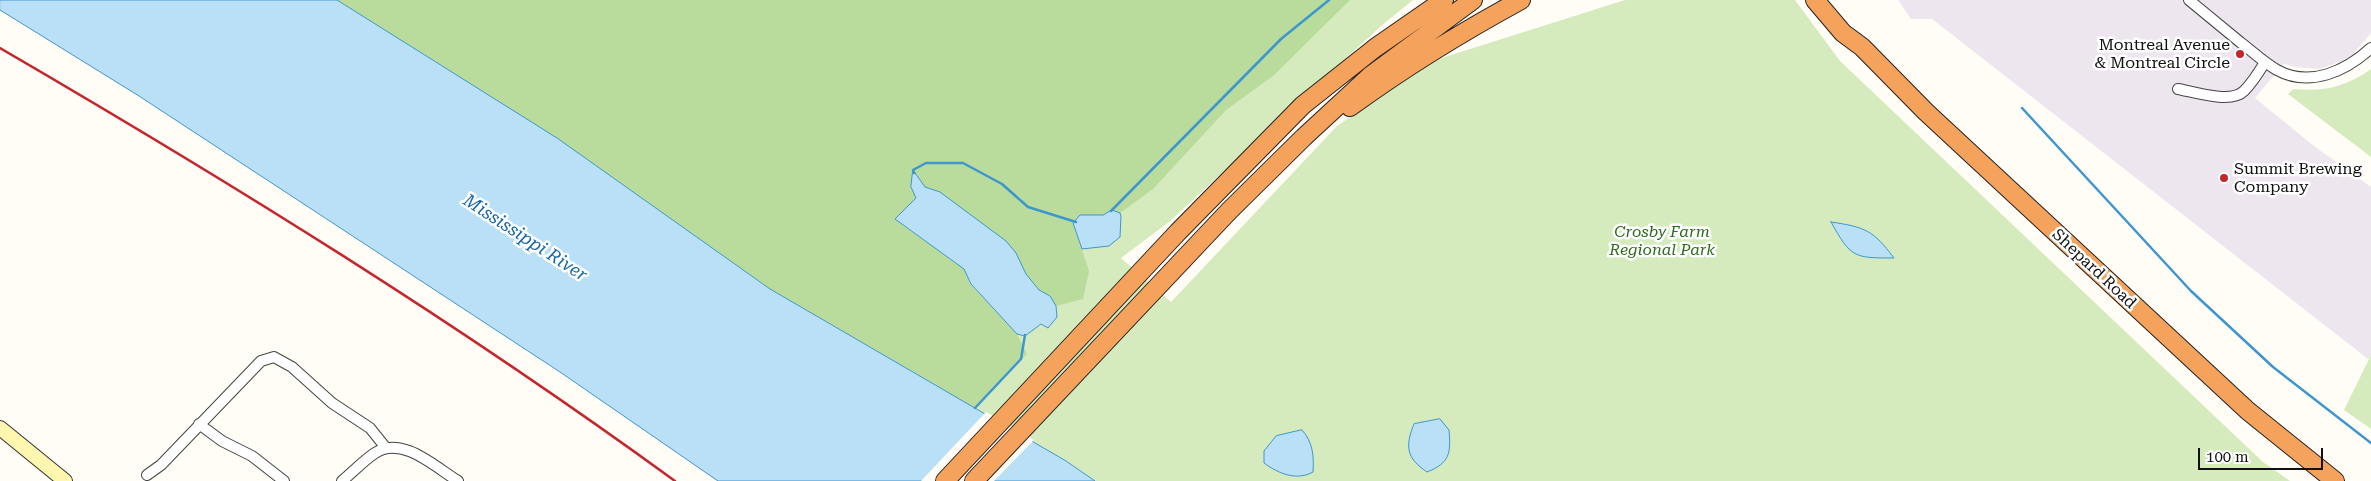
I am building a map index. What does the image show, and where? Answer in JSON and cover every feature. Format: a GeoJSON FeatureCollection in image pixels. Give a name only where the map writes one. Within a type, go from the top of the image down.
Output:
{"type":"FeatureCollection","features":[{"type":"Feature","properties":{"kind":"highway"},"geometry":{"type":"LineString","coordinates":[[945,481],[1162,252],[1178,232],[1303,105],[1375,48],[1444,0]]}},
{"type":"Feature","properties":{"kind":"highway"},"geometry":{"type":"LineString","coordinates":[[974,481],[1177,266],[1304,137],[1370,76],[1473,0]]}},
{"type":"Feature","properties":{"kind":"highway"},"geometry":{"type":"LineString","coordinates":[[1304,137],[1478,23],[1521,0]]}},
{"type":"Feature","properties":{"kind":"highway","name":"Shepard Road"},"geometry":{"type":"LineString","coordinates":[[1815,0],[1844,32],[1862,47],[1933,119],[2240,404],[2335,481]]}},
{"type":"Feature","properties":{"kind":"main road"},"geometry":{"type":"LineString","coordinates":[[0,428],[65,481]]}},
{"type":"Feature","properties":{"kind":"street"},"geometry":{"type":"LineString","coordinates":[[2189,0],[2265,62],[2290,75],[2320,77],[2346,67],[2371,48]]}},
{"type":"Feature","properties":{"kind":"street"},"geometry":{"type":"LineString","coordinates":[[2178,88],[2223,97],[2233,97],[2243,93],[2265,62]]}},
{"type":"Feature","properties":{"kind":"street"},"geometry":{"type":"LineString","coordinates":[[147,475],[161,465],[261,360],[274,357],[292,367],[332,403],[370,428],[386,448]]}},
{"type":"Feature","properties":{"kind":"street"},"geometry":{"type":"LineString","coordinates":[[199,424],[222,441],[252,456],[284,481]]}},
{"type":"Feature","properties":{"kind":"street"},"geometry":{"type":"LineString","coordinates":[[342,481],[375,453],[386,448],[398,447],[409,450],[458,481]]}},
{"type":"Feature","properties":{"kind":"shaded area"},"geometry":{"type":"Polygon","coordinates":[[[1898,0],[2371,0],[2371,33],[2353,54],[2342,61],[2319,69],[2284,64],[2255,98],[2314,146],[2371,187],[2371,355],[2368,359],[1932,19],[1911,19],[1898,0]]]}},
{"type":"Feature","properties":{"kind":"green space","name":"Crosby Farm Regional Park"},"geometry":{"type":"Polygon","coordinates":[[[337,0],[1413,0],[1381,26],[1169,222],[1121,258],[1171,302],[1337,126],[1429,62],[1625,0],[1795,0],[1840,61],[2263,462],[2290,481],[1095,481],[1066,461],[927,381],[337,0]]]}},
{"type":"Feature","properties":{"kind":"green space"},"geometry":{"type":"Polygon","coordinates":[[[337,0],[1350,0],[1273,76],[1226,110],[1153,189],[1120,213],[1112,210],[1103,215],[1073,223],[1089,271],[1083,299],[1056,306],[1050,296],[1039,290],[1026,274],[1016,253],[940,192],[925,187],[913,171],[911,187],[917,198],[896,220],[964,269],[971,285],[1017,334],[1027,354],[975,408],[770,289],[557,138],[337,0]]]}},
{"type":"Feature","properties":{"kind":"green space"},"geometry":{"type":"Polygon","coordinates":[[[2371,69],[2371,157],[2288,94],[2293,89],[2314,90],[2334,87],[2352,80],[2371,69]]]}},
{"type":"Feature","properties":{"kind":"green space"},"geometry":{"type":"Polygon","coordinates":[[[2371,355],[2371,429],[2344,410],[2371,355]]]}},
{"type":"Feature","properties":{"kind":"water","name":"Mississippi River"},"geometry":{"type":"Polygon","coordinates":[[[0,0],[337,0],[557,138],[770,289],[1066,461],[1095,481],[718,481],[560,372],[139,96],[0,10],[0,0]]]}},
{"type":"Feature","properties":{"kind":"water"},"geometry":{"type":"Polygon","coordinates":[[[913,170],[925,187],[940,192],[1006,241],[1016,253],[1026,274],[1039,290],[1050,296],[1056,306],[1057,317],[1048,328],[1041,324],[1025,336],[1017,334],[971,284],[964,269],[895,219],[916,198],[911,187],[913,170]]]}},
{"type":"Feature","properties":{"kind":"water"},"geometry":{"type":"Polygon","coordinates":[[[1112,210],[1120,213],[1121,216],[1120,237],[1109,246],[1082,249],[1073,223],[1080,215],[1103,215],[1112,210]]]}},
{"type":"Feature","properties":{"kind":"water"},"geometry":{"type":"Polygon","coordinates":[[[1831,222],[1867,231],[1880,241],[1894,258],[1855,254],[1844,243],[1831,222]]]}},
{"type":"Feature","properties":{"kind":"water"},"geometry":{"type":"Polygon","coordinates":[[[1440,419],[1449,430],[1449,451],[1445,461],[1435,469],[1427,472],[1411,456],[1409,439],[1414,424],[1440,419]]]}},
{"type":"Feature","properties":{"kind":"water"},"geometry":{"type":"Polygon","coordinates":[[[1302,430],[1312,450],[1313,472],[1301,476],[1288,475],[1264,463],[1264,451],[1276,436],[1302,430]]]}},
{"type":"Feature","properties":{"kind":"pier"},"geometry":{"type":"Polygon","coordinates":[[[986,412],[1034,440],[994,481],[921,481],[986,412]]]}},
{"type":"Feature","properties":{"kind":"waterway"},"geometry":{"type":"LineString","coordinates":[[1111,211],[1281,39],[1329,0]]}},
{"type":"Feature","properties":{"kind":"waterway"},"geometry":{"type":"LineString","coordinates":[[2022,108],[2191,291],[2273,367],[2371,443]]}},
{"type":"Feature","properties":{"kind":"waterway"},"geometry":{"type":"LineString","coordinates":[[914,173],[913,170],[926,163],[963,163],[1002,184],[1028,207],[1076,222]]}},
{"type":"Feature","properties":{"kind":"waterway"},"geometry":{"type":"LineString","coordinates":[[975,408],[1021,359],[1025,335]]}},
{"type":"Feature","properties":{"kind":"railway"},"geometry":{"type":"LineString","coordinates":[[0,48],[173,150],[343,256],[511,366],[675,481]]}},
{"type":"Feature","properties":{"kind":"place","name":"Montreal Avenue & Montreal Circle"},"geometry":{"type":"Point","coordinates":[2240,54]}},
{"type":"Feature","properties":{"kind":"place","name":"Summit Brewing Company"},"geometry":{"type":"Point","coordinates":[2224,178]}}]}
